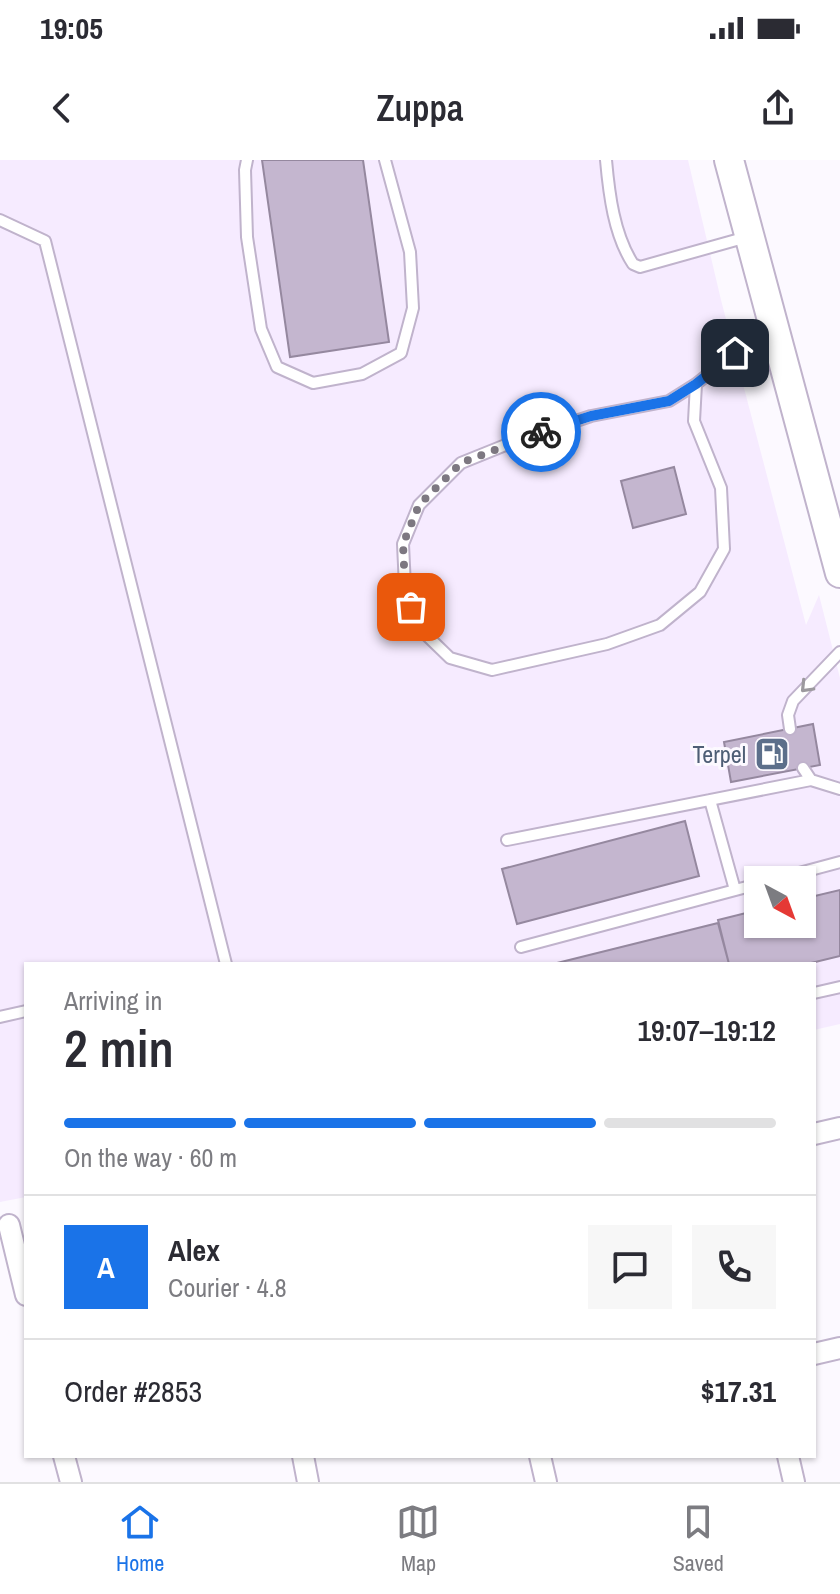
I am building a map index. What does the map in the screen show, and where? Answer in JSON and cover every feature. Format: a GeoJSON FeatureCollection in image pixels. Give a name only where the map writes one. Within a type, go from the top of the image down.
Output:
{"type":"FeatureCollection","features":[{"type":"Feature","properties":{"kind":"main road"},"geometry":{"type":"LineString","coordinates":[[729,160],[840,573]]}},
{"type":"Feature","properties":{"kind":"street"},"geometry":{"type":"LineString","coordinates":[[816,1134],[840,1128]]}},
{"type":"Feature","properties":{"kind":"street"},"geometry":{"type":"LineString","coordinates":[[9,1225],[24,1287]]}},
{"type":"Feature","properties":{"kind":"street"},"geometry":{"type":"LineString","coordinates":[[816,1354],[840,1348]]}},
{"type":"Feature","properties":{"kind":"street"},"geometry":{"type":"LineString","coordinates":[[65,1458],[71,1482]]}},
{"type":"Feature","properties":{"kind":"street"},"geometry":{"type":"LineString","coordinates":[[303,1458],[308,1482]]}},
{"type":"Feature","properties":{"kind":"street"},"geometry":{"type":"LineString","coordinates":[[540,1458],[546,1482]]}},
{"type":"Feature","properties":{"kind":"street"},"geometry":{"type":"LineString","coordinates":[[788,1458],[794,1482]]}},
{"type":"Feature","properties":{"kind":"lane"},"geometry":{"type":"LineString","coordinates":[[247,160],[247,237],[261,329],[277,367],[313,383],[362,374],[401,353],[413,308],[410,252],[385,160]]}},
{"type":"Feature","properties":{"kind":"lane"},"geometry":{"type":"LineString","coordinates":[[606,160],[612,207],[621,240],[633,264],[640,267],[749,237]]}},
{"type":"Feature","properties":{"kind":"lane"},"geometry":{"type":"LineString","coordinates":[[0,220],[45,241],[225,962]]}},
{"type":"Feature","properties":{"kind":"lane"},"geometry":{"type":"LineString","coordinates":[[696,384],[694,421],[721,488],[724,549],[700,592],[660,625],[607,644],[492,670],[450,658],[418,627],[405,587],[403,544],[419,505],[461,463],[591,416],[669,401],[735,353],[779,339]]}},
{"type":"Feature","properties":{"kind":"lane"},"geometry":{"type":"LineString","coordinates":[[790,729],[788,715],[793,701],[840,652]]}},
{"type":"Feature","properties":{"kind":"lane"},"geometry":{"type":"LineString","coordinates":[[803,768],[811,780]]}},
{"type":"Feature","properties":{"kind":"lane"},"geometry":{"type":"LineString","coordinates":[[507,840],[811,780],[840,789]]}},
{"type":"Feature","properties":{"kind":"lane"},"geometry":{"type":"LineString","coordinates":[[710,800],[735,890]]}},
{"type":"Feature","properties":{"kind":"lane"},"geometry":{"type":"LineString","coordinates":[[816,868],[840,862]]}},
{"type":"Feature","properties":{"kind":"lane"},"geometry":{"type":"LineString","coordinates":[[521,947],[744,888]]}},
{"type":"Feature","properties":{"kind":"lane"},"geometry":{"type":"LineString","coordinates":[[816,993],[840,987]]}},
{"type":"Feature","properties":{"kind":"lane"},"geometry":{"type":"LineString","coordinates":[[0,1017],[24,1011]]}},
{"type":"Feature","properties":{"kind":"shaded area"},"geometry":{"type":"Polygon","coordinates":[[[0,160],[688,160],[721,300],[806,625],[819,595],[840,678],[840,1024],[816,1030],[816,962],[24,962],[24,1197],[0,1202],[0,160]]]}},
{"type":"Feature","properties":{"kind":"building"},"geometry":{"type":"Polygon","coordinates":[[[262,160],[363,160],[389,342],[290,357],[262,160]]]}},
{"type":"Feature","properties":{"kind":"building"},"geometry":{"type":"Polygon","coordinates":[[[674,467],[686,514],[633,528],[621,481],[674,467]]]}},
{"type":"Feature","properties":{"kind":"building","name":"Terpel"},"geometry":{"type":"Polygon","coordinates":[[[813,724],[820,765],[731,782],[724,742],[813,724]]]}},
{"type":"Feature","properties":{"kind":"building"},"geometry":{"type":"Polygon","coordinates":[[[685,821],[699,876],[517,924],[502,869],[685,821]]]}},
{"type":"Feature","properties":{"kind":"building"},"geometry":{"type":"Polygon","coordinates":[[[840,890],[840,956],[815,962],[728,962],[718,920],[744,914],[744,938],[816,938],[816,896],[840,890]]]}},
{"type":"Feature","properties":{"kind":"building"},"geometry":{"type":"Polygon","coordinates":[[[718,923],[728,962],[561,962],[718,923]]]}},
{"type":"Feature","properties":{"kind":"way so far"},"geometry":{"type":"LineString","coordinates":[[411,607],[405,587],[403,544],[419,505],[461,463],[541,432]]}},
{"type":"Feature","properties":{"kind":"place","name":"Terpel"},"geometry":{"type":"Point","coordinates":[772,754]}},
{"type":"Feature","properties":{"kind":"route"},"geometry":{"type":"LineString","coordinates":[[541,432],[591,416],[669,401],[735,353]]}}]}
